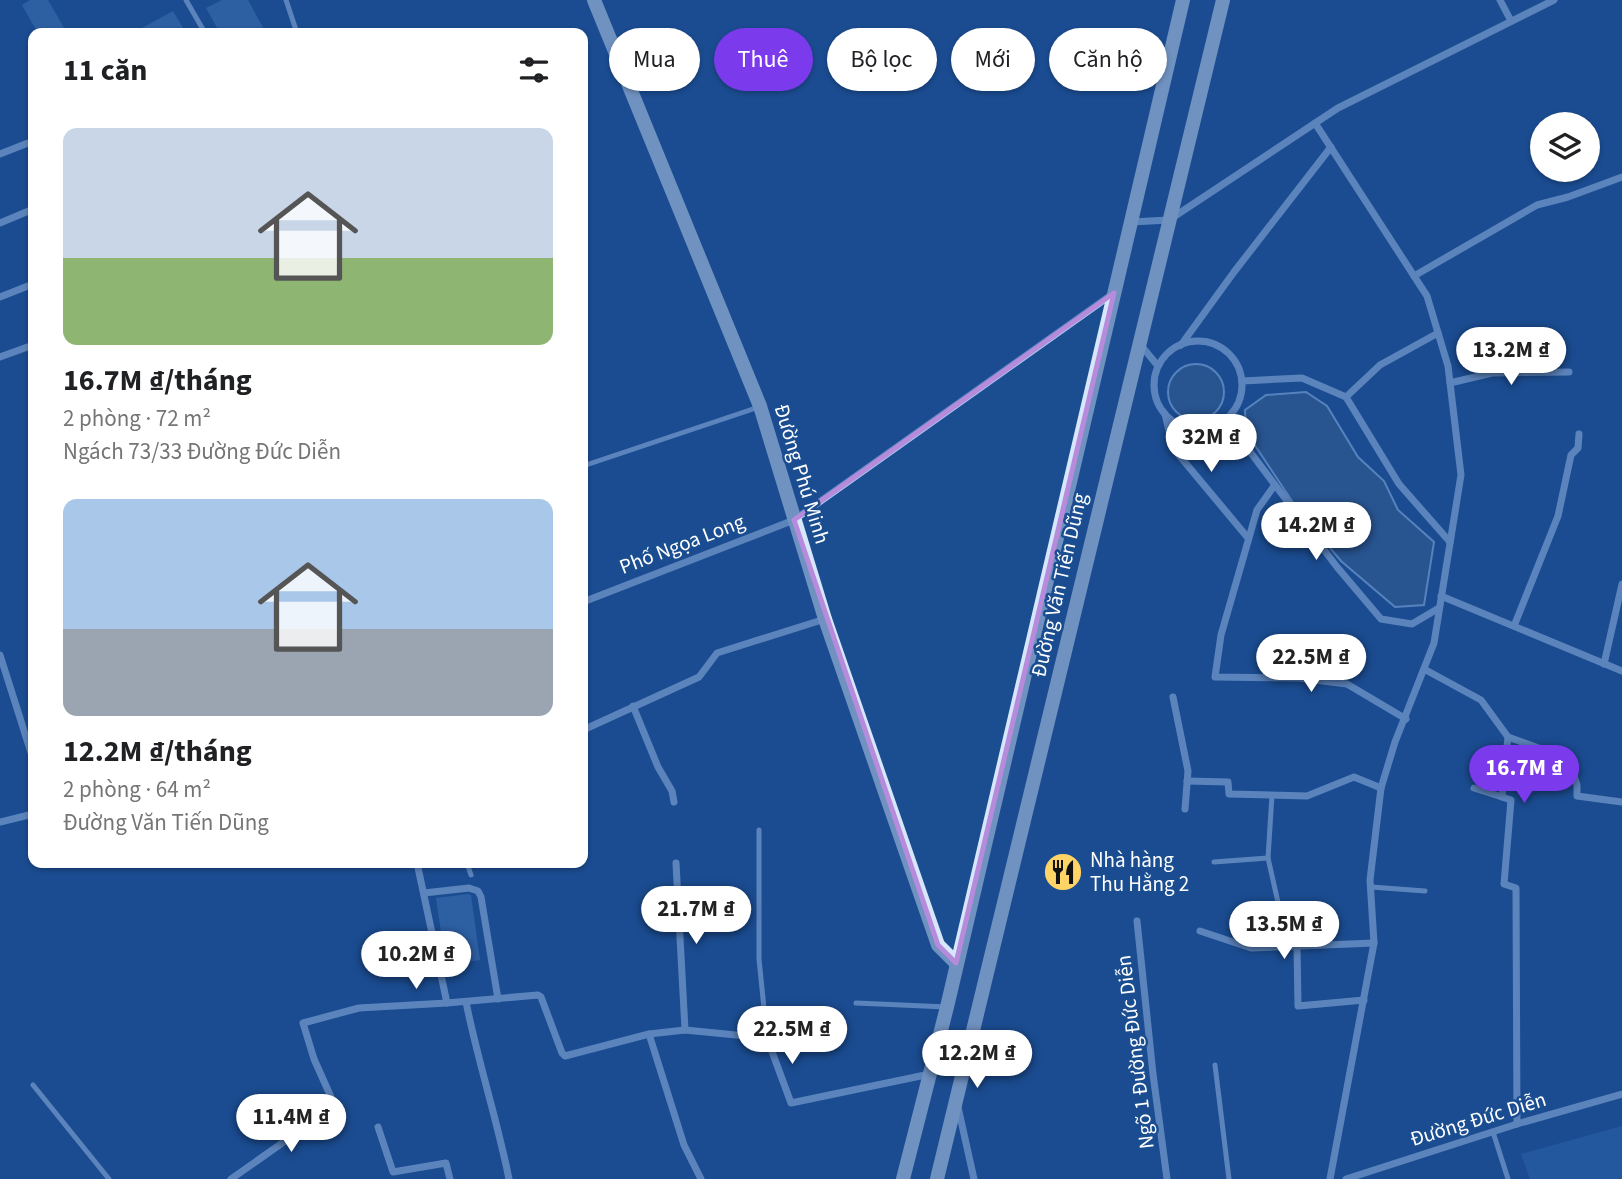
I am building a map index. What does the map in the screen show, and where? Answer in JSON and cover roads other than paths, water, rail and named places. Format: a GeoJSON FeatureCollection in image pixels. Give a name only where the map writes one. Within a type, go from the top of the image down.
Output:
{"type":"FeatureCollection","features":[{"type":"Feature","properties":{"kind":"main road","name":"Đường Phú Minh"},"geometry":{"type":"LineString","coordinates":[[594,0],[760,406],[825,619],[938,945],[956,963]]}},
{"type":"Feature","properties":{"kind":"main road","name":"Đường Văn Tiến Dũng"},"geometry":{"type":"LineString","coordinates":[[903,1179],[947,1007],[1183,0]]}},
{"type":"Feature","properties":{"kind":"main road","name":"Đường Văn Tiến Dũng"},"geometry":{"type":"LineString","coordinates":[[937,1179],[1223,0]]}},
{"type":"Feature","properties":{"kind":"street"},"geometry":{"type":"LineString","coordinates":[[1500,0],[1511,21]]}},
{"type":"Feature","properties":{"kind":"street"},"geometry":{"type":"LineString","coordinates":[[1131,222],[1169,220],[1338,108],[1554,0]]}},
{"type":"Feature","properties":{"kind":"street"},"geometry":{"type":"LineString","coordinates":[[1315,123],[1427,296],[1448,366],[1461,475],[1434,643],[1395,743],[1381,788],[1371,887],[1374,943],[1330,1179]]}},
{"type":"Feature","properties":{"kind":"street"},"geometry":{"type":"LineString","coordinates":[[0,154],[28,143]]}},
{"type":"Feature","properties":{"kind":"street"},"geometry":{"type":"LineString","coordinates":[[1248,538],[1173,448],[1165,414],[1156,399],[1154,382],[1158,366],[1180,345],[1331,147]]}},
{"type":"Feature","properties":{"kind":"street"},"geometry":{"type":"LineString","coordinates":[[1414,276],[1537,205],[1569,197],[1622,177]]}},
{"type":"Feature","properties":{"kind":"street"},"geometry":{"type":"LineString","coordinates":[[0,223],[28,211]]}},
{"type":"Feature","properties":{"kind":"street"},"geometry":{"type":"LineString","coordinates":[[0,297],[28,286]]}},
{"type":"Feature","properties":{"kind":"street","name":"Phố Ngọa Long"},"geometry":{"type":"LineString","coordinates":[[588,600],[794,520],[1114,293]]}},
{"type":"Feature","properties":{"kind":"street"},"geometry":{"type":"LineString","coordinates":[[1346,397],[1380,365],[1438,333]]}},
{"type":"Feature","properties":{"kind":"street"},"geometry":{"type":"LineString","coordinates":[[1165,414],[1178,424],[1194,429],[1211,427],[1226,420],[1236,409],[1241,396],[1242,381],[1236,362],[1221,347],[1201,341],[1180,345]]}},
{"type":"Feature","properties":{"kind":"street"},"geometry":{"type":"LineString","coordinates":[[1139,342],[1158,366]]}},
{"type":"Feature","properties":{"kind":"street"},"geometry":{"type":"LineString","coordinates":[[0,357],[28,347]]}},
{"type":"Feature","properties":{"kind":"street"},"geometry":{"type":"LineString","coordinates":[[1450,383],[1492,373],[1569,372]]}},
{"type":"Feature","properties":{"kind":"street"},"geometry":{"type":"LineString","coordinates":[[1242,381],[1302,378],[1346,397],[1399,484],[1450,542]]}},
{"type":"Feature","properties":{"kind":"street"},"geometry":{"type":"LineString","coordinates":[[1226,420],[1274,486],[1381,619],[1412,624],[1439,608]]}},
{"type":"Feature","properties":{"kind":"street"},"geometry":{"type":"LineString","coordinates":[[1514,626],[1558,516],[1571,455],[1578,448],[1579,434]]}},
{"type":"Feature","properties":{"kind":"street"},"geometry":{"type":"LineString","coordinates":[[1274,486],[1257,510],[1248,538],[1221,635],[1214,677],[1298,678],[1347,684],[1406,719]]}},
{"type":"Feature","properties":{"kind":"street"},"geometry":{"type":"LineString","coordinates":[[1604,664],[1622,584]]}},
{"type":"Feature","properties":{"kind":"street"},"geometry":{"type":"LineString","coordinates":[[1441,596],[1622,671]]}},
{"type":"Feature","properties":{"kind":"street"},"geometry":{"type":"LineString","coordinates":[[588,728],[699,677],[717,653],[825,619]]}},
{"type":"Feature","properties":{"kind":"street"},"geometry":{"type":"LineString","coordinates":[[0,655],[28,743]]}},
{"type":"Feature","properties":{"kind":"street"},"geometry":{"type":"LineString","coordinates":[[1424,669],[1481,700],[1508,737],[1569,759],[1577,785],[1577,796],[1622,802]]}},
{"type":"Feature","properties":{"kind":"street"},"geometry":{"type":"LineString","coordinates":[[1172,697],[1188,771],[1185,809]]}},
{"type":"Feature","properties":{"kind":"street"},"geometry":{"type":"LineString","coordinates":[[633,706],[674,802]]}},
{"type":"Feature","properties":{"kind":"street"},"geometry":{"type":"LineString","coordinates":[[1502,797],[1508,737]]}},
{"type":"Feature","properties":{"kind":"street"},"geometry":{"type":"LineString","coordinates":[[1187,781],[1228,782],[1228,794],[1307,796],[1354,777],[1381,788]]}},
{"type":"Feature","properties":{"kind":"street"},"geometry":{"type":"LineString","coordinates":[[1474,788],[1511,800],[1504,884],[1516,888],[1517,1124]]}},
{"type":"Feature","properties":{"kind":"street"},"geometry":{"type":"LineString","coordinates":[[0,822],[28,815]]}},
{"type":"Feature","properties":{"kind":"street"},"geometry":{"type":"LineString","coordinates":[[676,863],[685,1030]]}},
{"type":"Feature","properties":{"kind":"street"},"geometry":{"type":"LineString","coordinates":[[418,868],[447,1003]]}},
{"type":"Feature","properties":{"kind":"street"},"geometry":{"type":"LineString","coordinates":[[424,893],[469,888],[475,888],[480,893],[498,999]]}},
{"type":"Feature","properties":{"kind":"street","name":"Ngõ 1 Đường Đức Diễn"},"geometry":{"type":"LineString","coordinates":[[1137,921],[1167,1179]]}},
{"type":"Feature","properties":{"kind":"street"},"geometry":{"type":"LineString","coordinates":[[1200,931],[1251,948],[1374,943]]}},
{"type":"Feature","properties":{"kind":"street"},"geometry":{"type":"LineString","coordinates":[[1297,946],[1298,1006],[1364,1000]]}},
{"type":"Feature","properties":{"kind":"street"},"geometry":{"type":"LineString","coordinates":[[231,1179],[335,1106],[321,1077],[303,1023],[359,1008],[538,995],[565,1056],[649,1034],[685,1030],[767,1038],[791,1103],[930,1074]]}},
{"type":"Feature","properties":{"kind":"street"},"geometry":{"type":"LineString","coordinates":[[466,1002],[509,1179]]}},
{"type":"Feature","properties":{"kind":"street"},"geometry":{"type":"LineString","coordinates":[[649,1034],[684,1145],[701,1179]]}},
{"type":"Feature","properties":{"kind":"street","name":"Đường Đức Diễn"},"geometry":{"type":"LineString","coordinates":[[1346,1179],[1517,1124],[1622,1094]]}},
{"type":"Feature","properties":{"kind":"street"},"geometry":{"type":"LineString","coordinates":[[957,1100],[974,1179]]}},
{"type":"Feature","properties":{"kind":"street"},"geometry":{"type":"LineString","coordinates":[[378,1127],[393,1172],[446,1164],[450,1179]]}},
{"type":"Feature","properties":{"kind":"lane"},"geometry":{"type":"LineString","coordinates":[[186,0],[202,28]]}},
{"type":"Feature","properties":{"kind":"lane"},"geometry":{"type":"LineString","coordinates":[[286,0],[295,28]]}},
{"type":"Feature","properties":{"kind":"lane"},"geometry":{"type":"LineString","coordinates":[[588,464],[760,406]]}},
{"type":"Feature","properties":{"kind":"lane"},"geometry":{"type":"LineString","coordinates":[[1272,795],[1268,858],[1282,920]]}},
{"type":"Feature","properties":{"kind":"lane"},"geometry":{"type":"LineString","coordinates":[[759,830],[759,959],[767,1038]]}},
{"type":"Feature","properties":{"kind":"lane"},"geometry":{"type":"LineString","coordinates":[[1214,862],[1268,858]]}},
{"type":"Feature","properties":{"kind":"lane"},"geometry":{"type":"LineString","coordinates":[[469,868],[471,875]]}},
{"type":"Feature","properties":{"kind":"lane"},"geometry":{"type":"LineString","coordinates":[[1371,887],[1425,891]]}},
{"type":"Feature","properties":{"kind":"lane"},"geometry":{"type":"LineString","coordinates":[[856,1003],[947,1007]]}},
{"type":"Feature","properties":{"kind":"lane"},"geometry":{"type":"LineString","coordinates":[[1215,1065],[1229,1179]]}},
{"type":"Feature","properties":{"kind":"lane"},"geometry":{"type":"LineString","coordinates":[[33,1085],[109,1179]]}},
{"type":"Feature","properties":{"kind":"lane"},"geometry":{"type":"LineString","coordinates":[[1493,1132],[1508,1179]]}},
{"type":"Feature","properties":{"kind":"place","name":"Nhà hàng Thu Hằng 2"},"geometry":{"type":"Point","coordinates":[1063,872]}}]}
